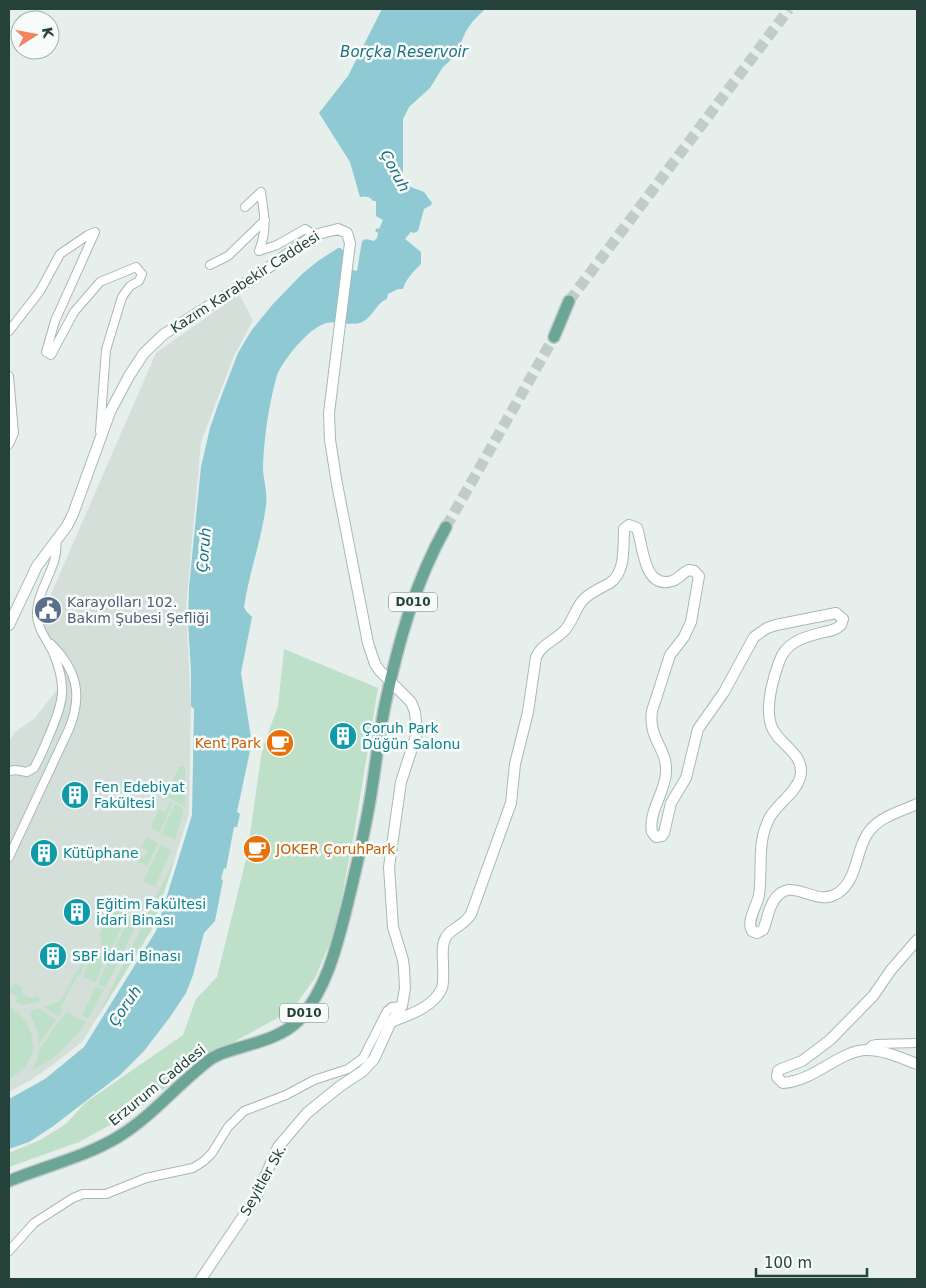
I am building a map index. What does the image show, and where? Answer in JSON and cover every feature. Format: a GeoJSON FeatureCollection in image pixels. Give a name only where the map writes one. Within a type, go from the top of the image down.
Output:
{"type":"FeatureCollection","features":[{"type":"Feature","properties":{"kind":"main road"},"geometry":{"type":"LineString","coordinates":[[554,337],[569,301]]}},
{"type":"Feature","properties":{"kind":"main road","name":"D010"},"geometry":{"type":"LineString","coordinates":[[391,681],[413,600],[427,562],[446,527]]}},
{"type":"Feature","properties":{"kind":"main road","name":"Erzurum Caddesi"},"geometry":{"type":"LineString","coordinates":[[9,1181],[90,1151],[111,1141],[135,1126],[212,1058],[282,1033],[293,1025],[307,1010],[327,973],[341,927],[369,809],[381,727],[391,681]]}},
{"type":"Feature","properties":{"kind":"street"},"geometry":{"type":"LineString","coordinates":[[245,207],[261,192],[265,235],[259,251],[277,245],[305,229],[314,236]]}},
{"type":"Feature","properties":{"kind":"street"},"geometry":{"type":"LineString","coordinates":[[210,265],[228,256],[265,220]]}},
{"type":"Feature","properties":{"kind":"street","name":"Kazım Karabekir Caddesi"},"geometry":{"type":"LineString","coordinates":[[9,625],[37,566],[72,514],[100,435],[120,390],[138,362],[152,345],[164,334],[265,270],[314,236],[331,229],[338,229],[347,233],[350,243],[339,340],[328,413],[332,454],[368,643],[376,664],[411,702],[415,712],[417,733],[401,782],[389,867],[393,927],[404,969],[405,988],[402,1006]]}},
{"type":"Feature","properties":{"kind":"street"},"geometry":{"type":"LineString","coordinates":[[9,331],[40,291],[60,254],[88,235],[95,232],[55,320],[46,352],[50,355],[74,312],[100,282],[136,266],[142,274],[139,281],[130,286],[122,297],[106,350],[100,435]]}},
{"type":"Feature","properties":{"kind":"street"},"geometry":{"type":"LineString","coordinates":[[9,376],[14,433],[9,444]]}},
{"type":"Feature","properties":{"kind":"street"},"geometry":{"type":"LineString","coordinates":[[392,1022],[417,1011],[436,998],[442,987],[443,946],[446,938],[450,932],[467,921],[471,914],[511,803],[515,764],[528,712],[536,657],[544,645],[569,626],[579,605],[584,600],[612,582],[617,576],[622,562],[624,529],[629,525],[637,528],[644,561],[656,578],[670,581],[689,570],[694,571],[699,576],[691,622],[684,637],[670,655],[652,710],[653,735],[662,752],[666,766],[665,782],[655,808],[651,826],[652,832],[656,837],[662,836],[664,833],[671,803],[686,778],[698,729],[724,692],[754,637],[767,628],[784,622],[836,613],[842,620],[841,625],[836,629],[794,642],[787,648],[779,662],[770,697],[769,717],[775,735],[796,756],[801,774],[796,787],[775,809],[765,828],[760,852],[759,897],[750,924],[752,931],[756,933],[762,930],[772,903],[781,893],[801,890],[816,897],[824,898],[838,893],[848,882],[862,843],[871,829],[885,818],[917,804]]}},
{"type":"Feature","properties":{"kind":"street"},"geometry":{"type":"LineString","coordinates":[[9,771],[27,772],[34,768],[61,707],[61,671],[37,621],[37,608],[56,555],[56,540]]}},
{"type":"Feature","properties":{"kind":"street"},"geometry":{"type":"LineString","coordinates":[[9,857],[69,730],[75,707],[75,684],[72,671],[66,660],[46,639]]}},
{"type":"Feature","properties":{"kind":"street"},"geometry":{"type":"LineString","coordinates":[[917,940],[891,970],[873,996],[830,1040],[802,1061],[778,1071],[777,1077],[783,1083],[801,1078],[818,1072],[849,1054],[867,1050],[917,1064]]}},
{"type":"Feature","properties":{"kind":"street"},"geometry":{"type":"LineString","coordinates":[[9,1251],[34,1223],[78,1196],[106,1194],[146,1178],[187,1170],[199,1165],[212,1153],[228,1127],[244,1111],[286,1095],[314,1080],[348,1069],[359,1062],[363,1058],[387,1011],[392,1007],[402,1006]]}},
{"type":"Feature","properties":{"kind":"street","name":"Seyitler Sk."},"geometry":{"type":"LineString","coordinates":[[201,1279],[256,1197],[278,1148],[307,1113],[339,1087],[363,1072],[374,1059],[402,1006]]}},
{"type":"Feature","properties":{"kind":"street"},"geometry":{"type":"LineString","coordinates":[[867,1050],[876,1044],[917,1043]]}},
{"type":"Feature","properties":{"kind":"shaded area"},"geometry":{"type":"Polygon","coordinates":[[[239,294],[253,320],[233,358],[201,442],[186,607],[191,706],[189,814],[152,929],[82,1042],[31,1080],[9,1092],[9,742],[15,732],[35,718],[66,678],[41,617],[156,353],[239,294]]]}},
{"type":"Feature","properties":{"kind":"green space"},"geometry":{"type":"Polygon","coordinates":[[[284,649],[378,688],[354,834],[335,931],[315,978],[292,1010],[199,1061],[136,1111],[79,1142],[9,1167],[9,1153],[40,1140],[66,1124],[85,1103],[183,1035],[196,999],[217,977],[247,855],[262,750],[278,706],[284,649]]]}},
{"type":"Feature","properties":{"kind":"green space"},"geometry":{"type":"Polygon","coordinates":[[[185,766],[184,806],[166,796],[179,767],[185,766]]]}},
{"type":"Feature","properties":{"kind":"green space"},"geometry":{"type":"Polygon","coordinates":[[[170,802],[173,803],[159,833],[151,827],[159,809],[165,812],[170,802]]]}},
{"type":"Feature","properties":{"kind":"green space"},"geometry":{"type":"Polygon","coordinates":[[[175,804],[184,809],[175,840],[161,834],[175,804]]]}},
{"type":"Feature","properties":{"kind":"green space"},"geometry":{"type":"Polygon","coordinates":[[[146,837],[158,843],[147,866],[135,860],[138,855],[144,858],[148,851],[141,848],[146,837]]]}},
{"type":"Feature","properties":{"kind":"green space"},"geometry":{"type":"Polygon","coordinates":[[[161,845],[171,850],[155,887],[143,881],[161,845]]]}},
{"type":"Feature","properties":{"kind":"green space"},"geometry":{"type":"Polygon","coordinates":[[[176,856],[152,929],[97,1018],[176,856]]]}},
{"type":"Feature","properties":{"kind":"green space"},"geometry":{"type":"Polygon","coordinates":[[[113,906],[126,913],[127,911],[129,912],[110,952],[103,949],[100,945],[102,939],[99,936],[113,906]]]}},
{"type":"Feature","properties":{"kind":"green space"},"geometry":{"type":"Polygon","coordinates":[[[132,913],[140,917],[121,957],[112,953],[132,913]]]}},
{"type":"Feature","properties":{"kind":"green space"},"geometry":{"type":"Polygon","coordinates":[[[91,952],[106,958],[95,983],[83,976],[88,963],[82,960],[85,954],[91,952]]]}},
{"type":"Feature","properties":{"kind":"green space"},"geometry":{"type":"Polygon","coordinates":[[[109,959],[118,963],[105,988],[98,984],[109,959]]]}},
{"type":"Feature","properties":{"kind":"green space"},"geometry":{"type":"Polygon","coordinates":[[[82,963],[85,965],[60,1008],[63,1010],[59,1017],[44,1007],[60,1001],[82,963]]]}},
{"type":"Feature","properties":{"kind":"green space"},"geometry":{"type":"Polygon","coordinates":[[[13,983],[22,987],[23,995],[31,998],[38,996],[40,1001],[23,1005],[16,1002],[18,997],[9,992],[13,983]]]}},
{"type":"Feature","properties":{"kind":"green space"},"geometry":{"type":"Polygon","coordinates":[[[96,986],[104,990],[88,1018],[82,1015],[96,986]]]}},
{"type":"Feature","properties":{"kind":"green space"},"geometry":{"type":"Polygon","coordinates":[[[9,1006],[22,1016],[27,1023],[33,1048],[25,1066],[19,1073],[9,1079],[9,1006]]]}},
{"type":"Feature","properties":{"kind":"green space"},"geometry":{"type":"Polygon","coordinates":[[[39,1008],[56,1020],[39,1044],[37,1031],[30,1014],[31,1010],[39,1008]]]}},
{"type":"Feature","properties":{"kind":"green space"},"geometry":{"type":"Polygon","coordinates":[[[66,1012],[86,1022],[69,1043],[55,1056],[32,1070],[37,1060],[39,1049],[66,1012]]]}},
{"type":"Feature","properties":{"kind":"water","name":"Borçka Reservoir"},"geometry":{"type":"Polygon","coordinates":[[[382,9],[485,9],[466,31],[455,56],[443,67],[430,88],[409,107],[403,119],[403,177],[411,187],[424,192],[432,203],[424,209],[418,231],[411,232],[405,239],[421,252],[421,264],[408,279],[403,289],[398,289],[388,294],[387,299],[380,303],[366,320],[354,324],[327,323],[305,337],[285,361],[277,375],[269,409],[264,444],[263,467],[266,505],[244,607],[252,617],[241,673],[251,746],[237,812],[240,814],[237,827],[234,827],[226,869],[224,868],[221,879],[223,880],[215,921],[204,933],[193,975],[186,993],[144,1051],[120,1075],[52,1127],[29,1142],[9,1149],[9,1099],[45,1079],[84,1047],[156,931],[192,815],[194,709],[191,706],[188,621],[189,587],[201,467],[210,428],[238,353],[251,331],[273,304],[302,274],[338,248],[341,248],[344,253],[343,268],[357,271],[362,241],[366,239],[374,241],[377,238],[378,233],[375,231],[377,228],[379,229],[383,220],[376,216],[376,201],[367,197],[360,197],[350,162],[319,113],[348,76],[382,9]]]}},
{"type":"Feature","properties":{"kind":"tunnel"},"geometry":{"type":"LineString","coordinates":[[569,301],[789,9]]}},
{"type":"Feature","properties":{"kind":"tunnel"},"geometry":{"type":"LineString","coordinates":[[446,527],[554,337]]}},
{"type":"Feature","properties":{"kind":"place","name":"Karayolları 102. Bakım Şubesi Şefliği"},"geometry":{"type":"Point","coordinates":[48,610]}},
{"type":"Feature","properties":{"kind":"place","name":"Çoruh Park Düğün Salonu"},"geometry":{"type":"Point","coordinates":[343,736]}},
{"type":"Feature","properties":{"kind":"place","name":"Kent Park"},"geometry":{"type":"Point","coordinates":[280,743]}},
{"type":"Feature","properties":{"kind":"place","name":"Fen Edebiyat Fakültesi"},"geometry":{"type":"Point","coordinates":[75,795]}},
{"type":"Feature","properties":{"kind":"place","name":"JOKER ÇoruhPark"},"geometry":{"type":"Point","coordinates":[257,849]}},
{"type":"Feature","properties":{"kind":"place","name":"Kütüphane"},"geometry":{"type":"Point","coordinates":[44,853]}},
{"type":"Feature","properties":{"kind":"place","name":"Eğitim Fakültesi İdari Binası"},"geometry":{"type":"Point","coordinates":[77,912]}},
{"type":"Feature","properties":{"kind":"place","name":"SBF İdari Binası"},"geometry":{"type":"Point","coordinates":[53,956]}},
{"type":"Feature","properties":{"kind":"water label","name":"Çoruh"},"geometry":{"type":"Point","coordinates":[395,171]}},
{"type":"Feature","properties":{"kind":"water label","name":"Çoruh"},"geometry":{"type":"Point","coordinates":[204,550]}},
{"type":"Feature","properties":{"kind":"water label","name":"Çoruh"},"geometry":{"type":"Point","coordinates":[125,1006]}}]}
